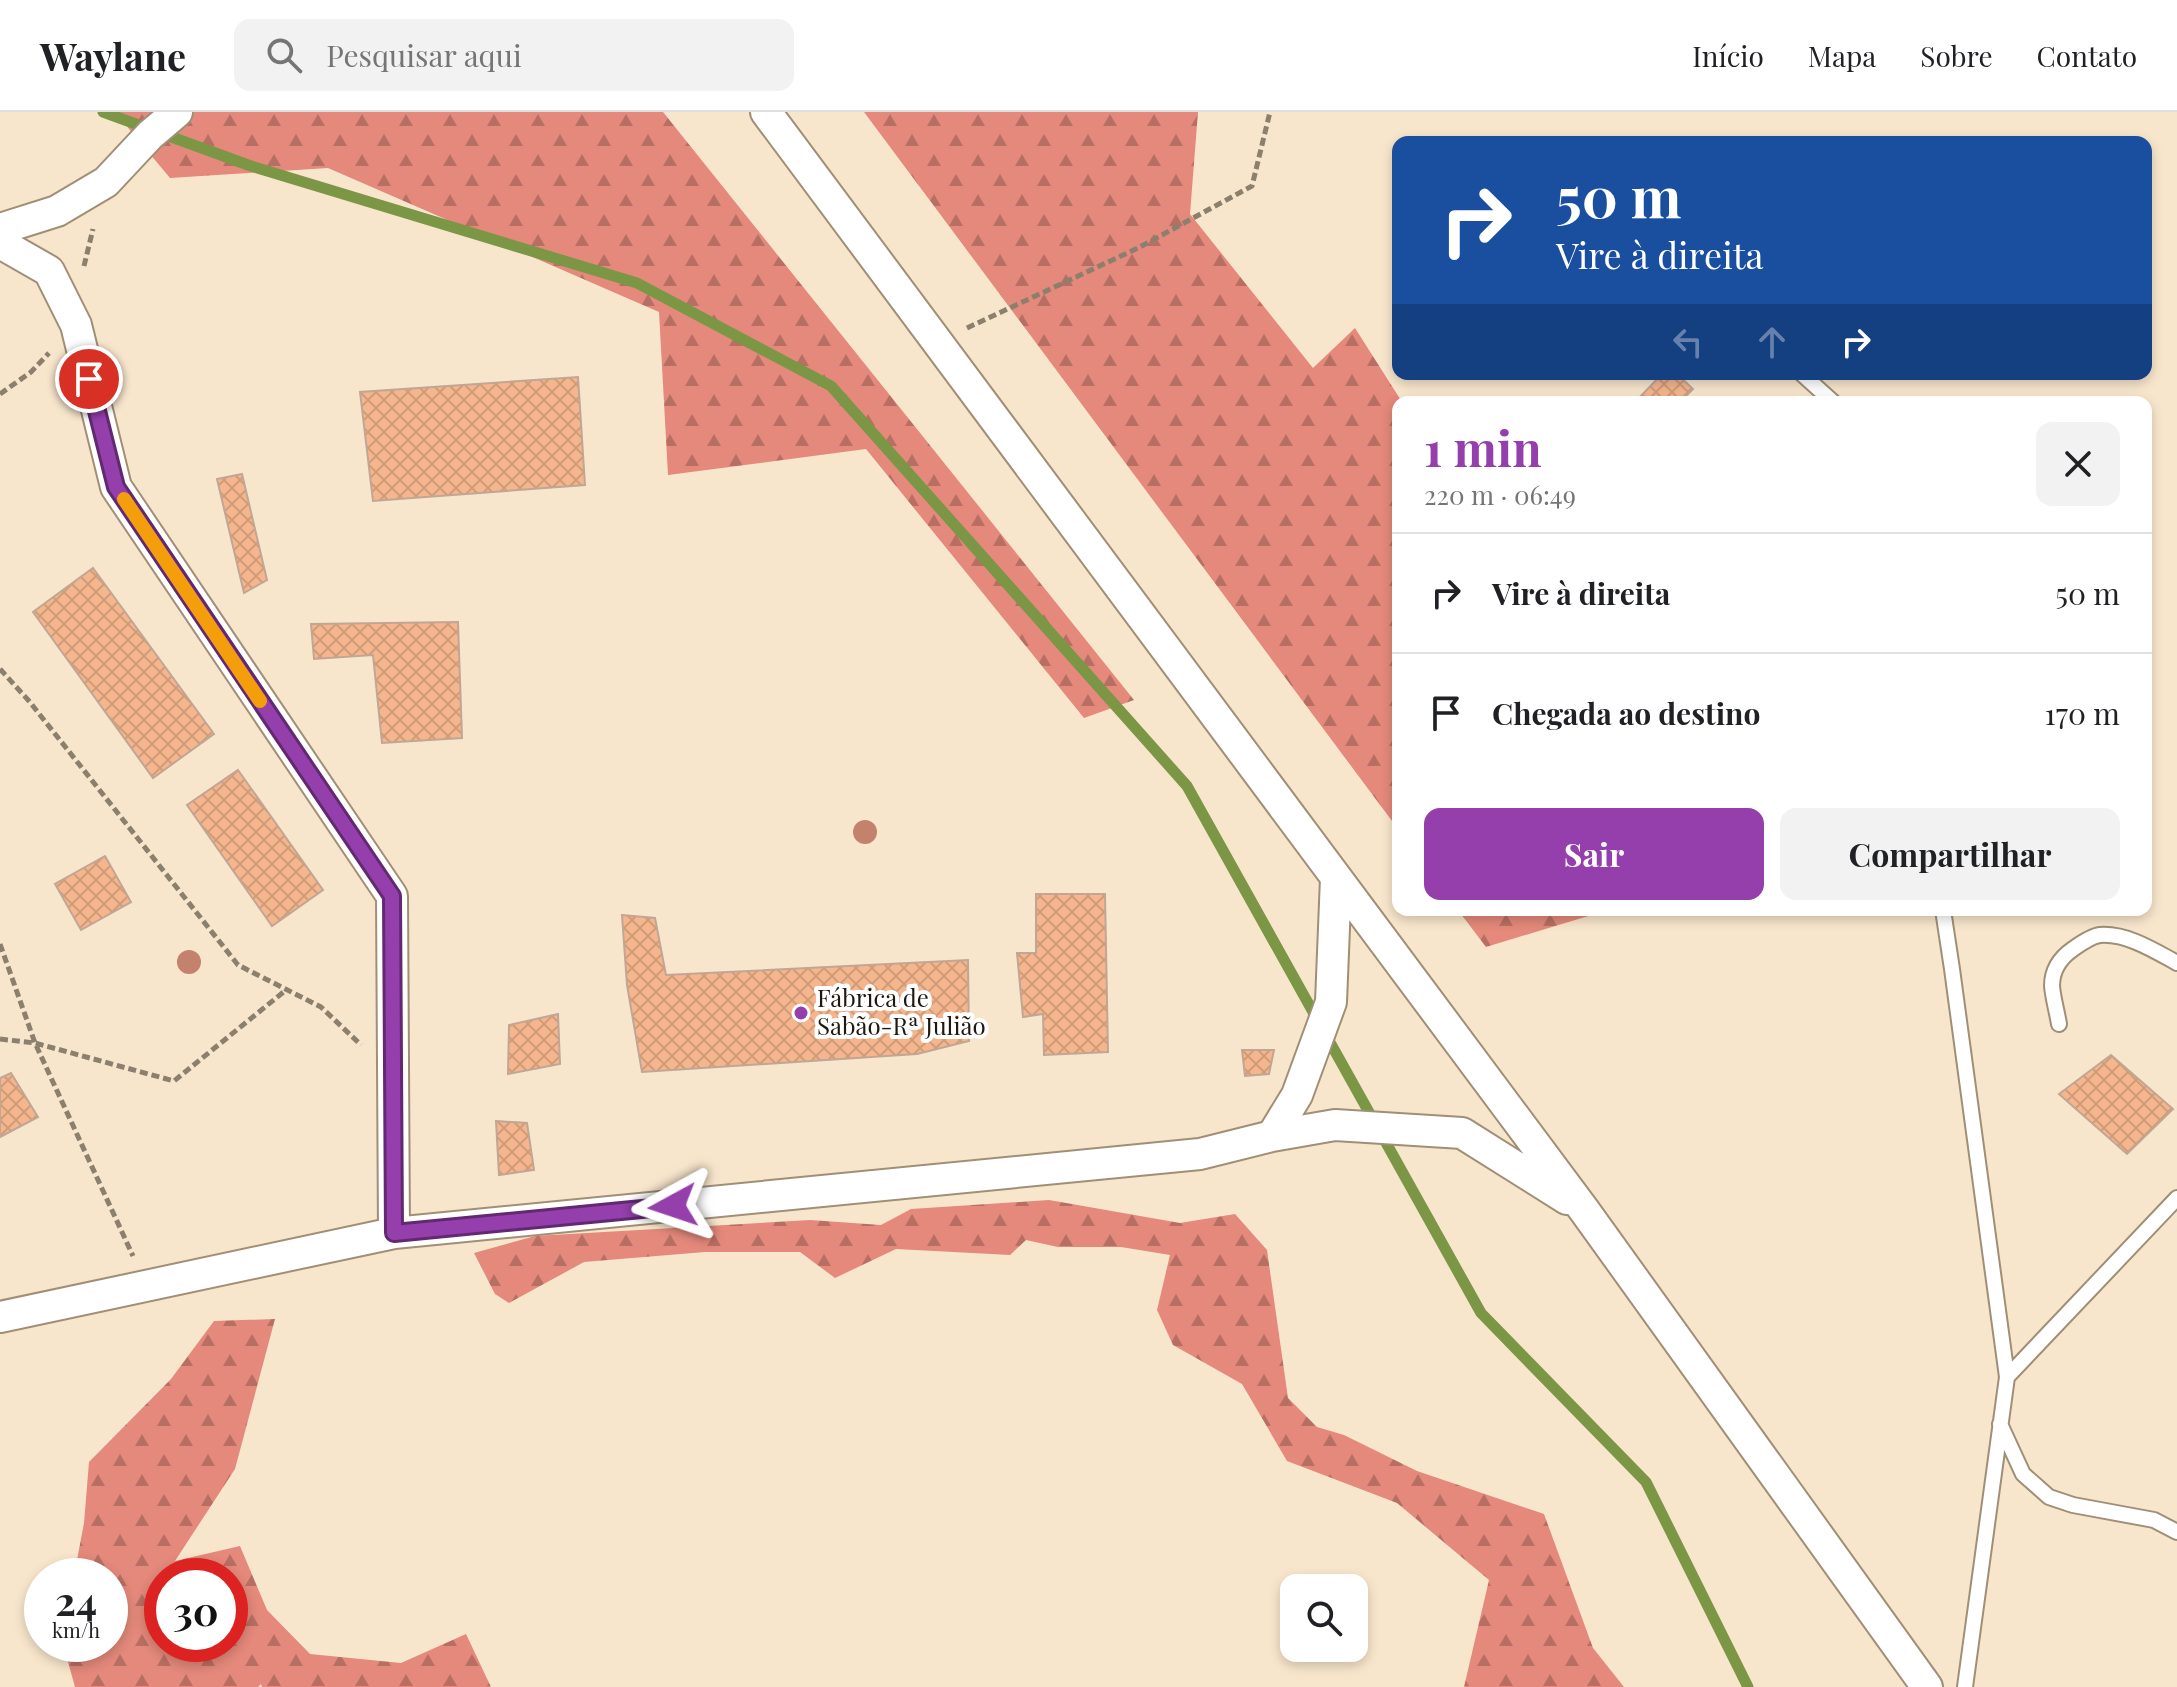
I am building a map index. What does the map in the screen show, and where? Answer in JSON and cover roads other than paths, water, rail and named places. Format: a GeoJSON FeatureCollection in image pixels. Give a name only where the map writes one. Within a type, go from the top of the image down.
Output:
{"type":"FeatureCollection","features":[{"type":"Feature","properties":{"kind":"street"},"geometry":{"type":"LineString","coordinates":[[0,229],[57,211],[106,182],[150,135],[177,112]]}},
{"type":"Feature","properties":{"kind":"street"},"geometry":{"type":"LineString","coordinates":[[766,112],[1584,1210],[1927,1687]]}},
{"type":"Feature","properties":{"kind":"street"},"geometry":{"type":"LineString","coordinates":[[0,243],[49,271],[76,325],[116,487],[392,896],[394,1233]]}},
{"type":"Feature","properties":{"kind":"street"},"geometry":{"type":"LineString","coordinates":[[1272,1136],[1297,1095],[1331,1002],[1336,878]]}},
{"type":"Feature","properties":{"kind":"street"},"geometry":{"type":"LineString","coordinates":[[0,1317],[394,1233],[1200,1154],[1272,1136],[1335,1125],[1462,1133],[1584,1210]]}},
{"type":"Feature","properties":{"kind":"lane"},"geometry":{"type":"LineString","coordinates":[[1809,380],[1826,396]]}},
{"type":"Feature","properties":{"kind":"lane"},"geometry":{"type":"LineString","coordinates":[[1944,916],[2007,1377],[1965,1687]]}},
{"type":"Feature","properties":{"kind":"lane"},"geometry":{"type":"LineString","coordinates":[[2059,1024],[2052,986],[2055,968],[2066,954],[2082,943],[2099,935],[2121,938],[2145,946],[2177,963]]}},
{"type":"Feature","properties":{"kind":"lane"},"geometry":{"type":"LineString","coordinates":[[2007,1377],[2177,1198]]}},
{"type":"Feature","properties":{"kind":"lane"},"geometry":{"type":"LineString","coordinates":[[2000,1424],[2023,1474],[2049,1497],[2073,1505],[2154,1520],[2177,1532]]}},
{"type":"Feature","properties":{"kind":"waterway"},"geometry":{"type":"LineString","coordinates":[[103,112],[251,166],[637,283],[831,386],[1187,786],[1481,1313],[1646,1482],[1748,1687]]}},
{"type":"Feature","properties":{"kind":"place","name":"Fábrica de Sabão-Rª Julião"},"geometry":{"type":"Point","coordinates":[801,1013]}}]}
